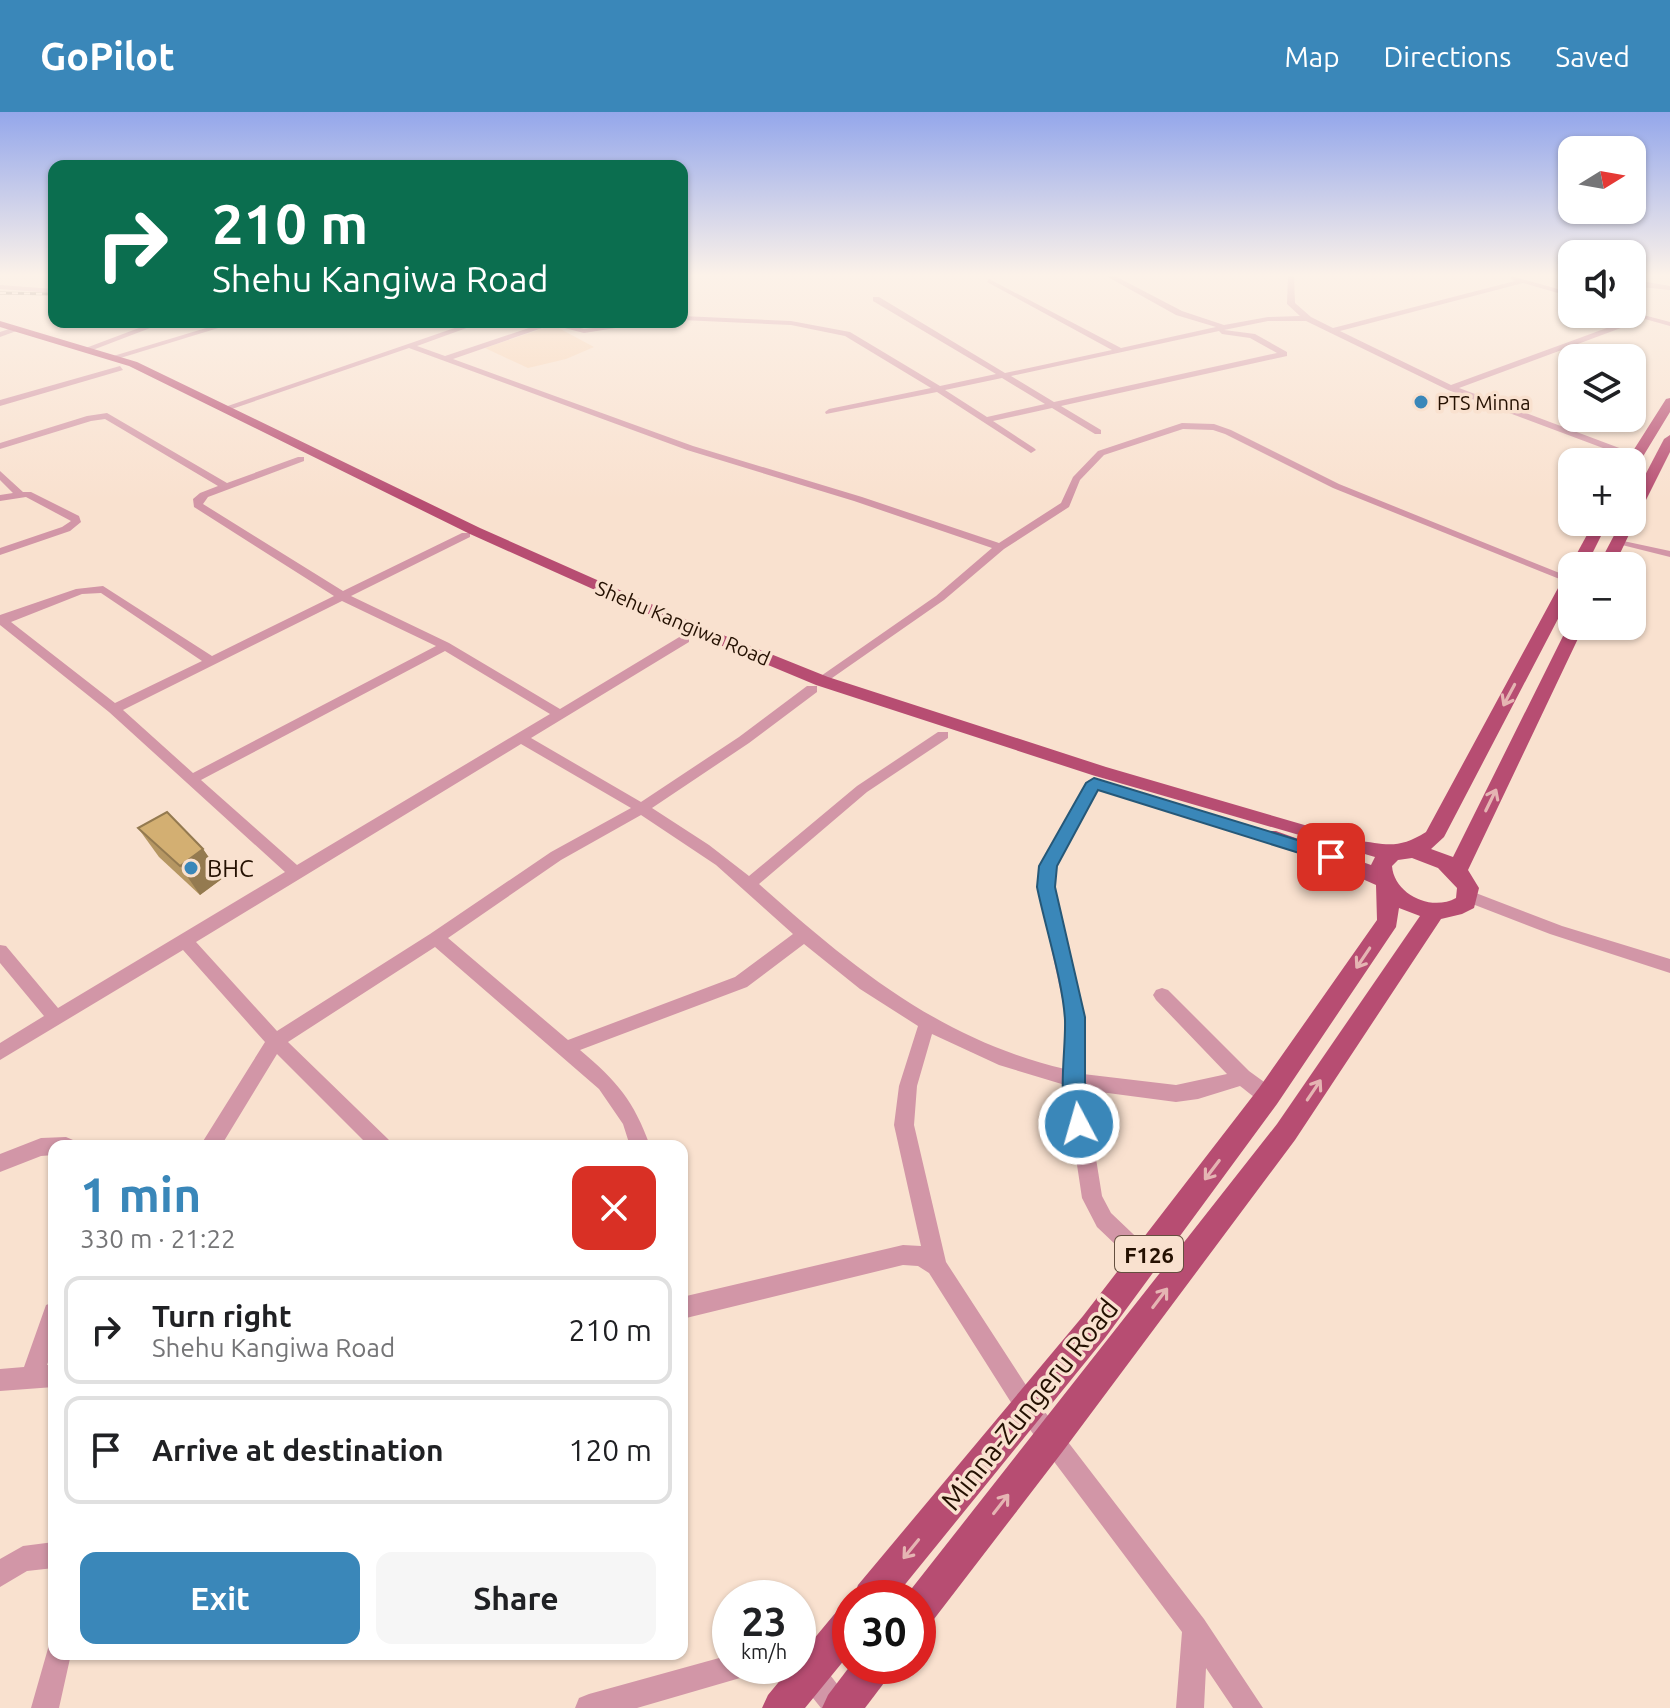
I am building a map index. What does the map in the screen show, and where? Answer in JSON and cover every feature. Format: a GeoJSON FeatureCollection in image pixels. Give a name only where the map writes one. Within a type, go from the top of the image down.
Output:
{"type":"FeatureCollection","features":[{"type":"Feature","properties":{"kind":"main road","name":"Shehu Kangiwa Road"},"geometry":{"type":"LineString","coordinates":[[75,350],[117,362],[301,459],[685,639],[817,685],[1099,771],[1356,847],[1444,861],[1457,870]]}},
{"type":"Feature","properties":{"kind":"main road","name":"Shehu Kangiwa Road"},"geometry":{"type":"LineString","coordinates":[[90,350],[223,409],[475,531],[817,685],[943,735],[1292,843],[1385,883],[1408,903],[1435,911]]}},
{"type":"Feature","properties":{"kind":"main road"},"geometry":{"type":"LineString","coordinates":[[1641,448],[1670,402]]}},
{"type":"Feature","properties":{"kind":"main road"},"geometry":{"type":"LineString","coordinates":[[1646,491],[1664,462],[1670,439]]}},
{"type":"Feature","properties":{"kind":"main road"},"geometry":{"type":"LineString","coordinates":[[1613,552],[1621,536]]}},
{"type":"Feature","properties":{"kind":"main road","name":"F126"},"geometry":{"type":"LineString","coordinates":[[1385,883],[1381,864],[1434,837],[1558,603]]}},
{"type":"Feature","properties":{"kind":"main road"},"geometry":{"type":"LineString","coordinates":[[1435,911],[1461,906],[1468,896],[1465,879],[1457,870],[1569,640]]}},
{"type":"Feature","properties":{"kind":"main road"},"geometry":{"type":"LineString","coordinates":[[1529,658],[1556,667]]}},
{"type":"Feature","properties":{"kind":"main road","name":"Minna-Zungeru Road"},"geometry":{"type":"LineString","coordinates":[[886,1580],[1094,1327],[1268,1096],[1388,921],[1385,883]]}},
{"type":"Feature","properties":{"kind":"main road","name":"Minna-Zungeru Road"},"geometry":{"type":"LineString","coordinates":[[936,1587],[1286,1132],[1435,911]]}},
{"type":"Feature","properties":{"kind":"main road"},"geometry":{"type":"LineString","coordinates":[[816,1655],[832,1640]]}},
{"type":"Feature","properties":{"kind":"main road"},"geometry":{"type":"LineString","coordinates":[[781,1708],[793,1684]]}},
{"type":"Feature","properties":{"kind":"main road"},"geometry":{"type":"LineString","coordinates":[[839,1708],[859,1684]]}},
{"type":"Feature","properties":{"kind":"street"},"geometry":{"type":"LineString","coordinates":[[0,403],[151,350]]}},
{"type":"Feature","properties":{"kind":"street"},"geometry":{"type":"LineString","coordinates":[[223,409],[397,350]]}},
{"type":"Feature","properties":{"kind":"street"},"geometry":{"type":"LineString","coordinates":[[424,350],[690,448],[858,499],[1000,547]]}},
{"type":"Feature","properties":{"kind":"street"},"geometry":{"type":"LineString","coordinates":[[448,358],[470,350]]}},
{"type":"Feature","properties":{"kind":"street"},"geometry":{"type":"LineString","coordinates":[[877,350],[1031,450]]}},
{"type":"Feature","properties":{"kind":"street"},"geometry":{"type":"LineString","coordinates":[[961,350],[1098,432]]}},
{"type":"Feature","properties":{"kind":"street"},"geometry":{"type":"LineString","coordinates":[[985,420],[1284,354],[1278,350]]}},
{"type":"Feature","properties":{"kind":"street"},"geometry":{"type":"LineString","coordinates":[[1373,350],[1451,388],[1604,448]]}},
{"type":"Feature","properties":{"kind":"street"},"geometry":{"type":"LineString","coordinates":[[1451,388],[1553,350]]}},
{"type":"Feature","properties":{"kind":"street"},"geometry":{"type":"LineString","coordinates":[[829,412],[1120,351]]}},
{"type":"Feature","properties":{"kind":"street"},"geometry":{"type":"LineString","coordinates":[[0,446],[90,418],[107,416],[225,486]]}},
{"type":"Feature","properties":{"kind":"street"},"geometry":{"type":"LineString","coordinates":[[214,1140],[275,1041],[436,938],[556,856],[641,809],[744,740],[940,598],[1000,547],[1065,505],[1076,479],[1101,453],[1159,432],[1196,425],[1228,432],[1336,486],[1558,569]]}},
{"type":"Feature","properties":{"kind":"street"},"geometry":{"type":"LineString","coordinates":[[301,459],[225,486],[199,498],[198,505],[342,596],[445,646],[561,715]]}},
{"type":"Feature","properties":{"kind":"street"},"geometry":{"type":"LineString","coordinates":[[0,474],[20,494],[75,518],[76,522],[66,529],[0,552]]}},
{"type":"Feature","properties":{"kind":"street"},"geometry":{"type":"LineString","coordinates":[[0,498],[20,494]]}},
{"type":"Feature","properties":{"kind":"street"},"geometry":{"type":"LineString","coordinates":[[114,709],[466,535]]}},
{"type":"Feature","properties":{"kind":"street"},"geometry":{"type":"LineString","coordinates":[[1618,541],[1670,554]]}},
{"type":"Feature","properties":{"kind":"street"},"geometry":{"type":"LineString","coordinates":[[1,620],[80,591],[103,589],[211,661]]}},
{"type":"Feature","properties":{"kind":"street"},"geometry":{"type":"LineString","coordinates":[[1,620],[114,709],[297,874]]}},
{"type":"Feature","properties":{"kind":"street"},"geometry":{"type":"LineString","coordinates":[[0,1052],[685,639]]}},
{"type":"Feature","properties":{"kind":"street"},"geometry":{"type":"LineString","coordinates":[[194,778],[445,646]]}},
{"type":"Feature","properties":{"kind":"street"},"geometry":{"type":"LineString","coordinates":[[749,884],[862,789],[943,735]]}},
{"type":"Feature","properties":{"kind":"street"},"geometry":{"type":"LineString","coordinates":[[522,739],[705,849],[876,991],[927,1024],[997,1058],[1074,1082],[1181,1094],[1242,1077]]}},
{"type":"Feature","properties":{"kind":"street"},"geometry":{"type":"LineString","coordinates":[[1094,783],[1048,866],[1046,887],[1075,1017],[1074,1082],[1079,1124],[1097,1210],[1145,1259]]}},
{"type":"Feature","properties":{"kind":"street"},"geometry":{"type":"LineString","coordinates":[[1468,896],[1556,930],[1670,966]]}},
{"type":"Feature","properties":{"kind":"street"},"geometry":{"type":"LineString","coordinates":[[566,1048],[741,982],[805,934]]}},
{"type":"Feature","properties":{"kind":"street"},"geometry":{"type":"LineString","coordinates":[[436,938],[606,1083],[631,1120],[638,1140]]}},
{"type":"Feature","properties":{"kind":"street"},"geometry":{"type":"LineString","coordinates":[[185,941],[275,1041],[376,1140]]}},
{"type":"Feature","properties":{"kind":"street"},"geometry":{"type":"LineString","coordinates":[[0,951],[56,1018]]}},
{"type":"Feature","properties":{"kind":"street"},"geometry":{"type":"LineString","coordinates":[[1162,995],[1242,1077],[1268,1096]]}},
{"type":"Feature","properties":{"kind":"street"},"geometry":{"type":"LineString","coordinates":[[927,1024],[911,1072],[904,1125],[936,1266],[1027,1407],[1195,1628],[1249,1708]]}},
{"type":"Feature","properties":{"kind":"street"},"geometry":{"type":"LineString","coordinates":[[0,1163],[48,1147]]}},
{"type":"Feature","properties":{"kind":"street"},"geometry":{"type":"LineString","coordinates":[[688,1307],[903,1255],[921,1256],[936,1266]]}},
{"type":"Feature","properties":{"kind":"street"},"geometry":{"type":"LineString","coordinates":[[0,1380],[43,1377],[48,1348]]}},
{"type":"Feature","properties":{"kind":"street"},"geometry":{"type":"LineString","coordinates":[[0,1574],[23,1559],[48,1556]]}},
{"type":"Feature","properties":{"kind":"street"},"geometry":{"type":"LineString","coordinates":[[1190,1708],[1195,1628]]}},
{"type":"Feature","properties":{"kind":"street"},"geometry":{"type":"LineString","coordinates":[[45,1708],[57,1660]]}},
{"type":"Feature","properties":{"kind":"street"},"geometry":{"type":"LineString","coordinates":[[589,1708],[712,1673]]}},
{"type":"Feature","properties":{"kind":"street"},"geometry":{"type":"LineString","coordinates":[[815,1684],[839,1708]]}},
{"type":"Feature","properties":{"kind":"shaded area"},"geometry":{"type":"Polygon","coordinates":[[[490,350],[586,350],[566,359],[528,368],[490,350]]]}},
{"type":"Feature","properties":{"kind":"building"},"geometry":{"type":"Polygon","coordinates":[[[167,812],[203,849],[180,866],[138,828],[167,812]]]}},
{"type":"Feature","properties":{"kind":"place","name":"PTS Minna"},"geometry":{"type":"Point","coordinates":[1421,402]}},
{"type":"Feature","properties":{"kind":"place","name":"BHC"},"geometry":{"type":"Point","coordinates":[191,868]}},
{"type":"Feature","properties":{"kind":"route"},"geometry":{"type":"LineString","coordinates":[[1079,1124],[1074,1082],[1075,1017],[1046,887],[1048,866],[1094,783],[1331,857]]}}]}
